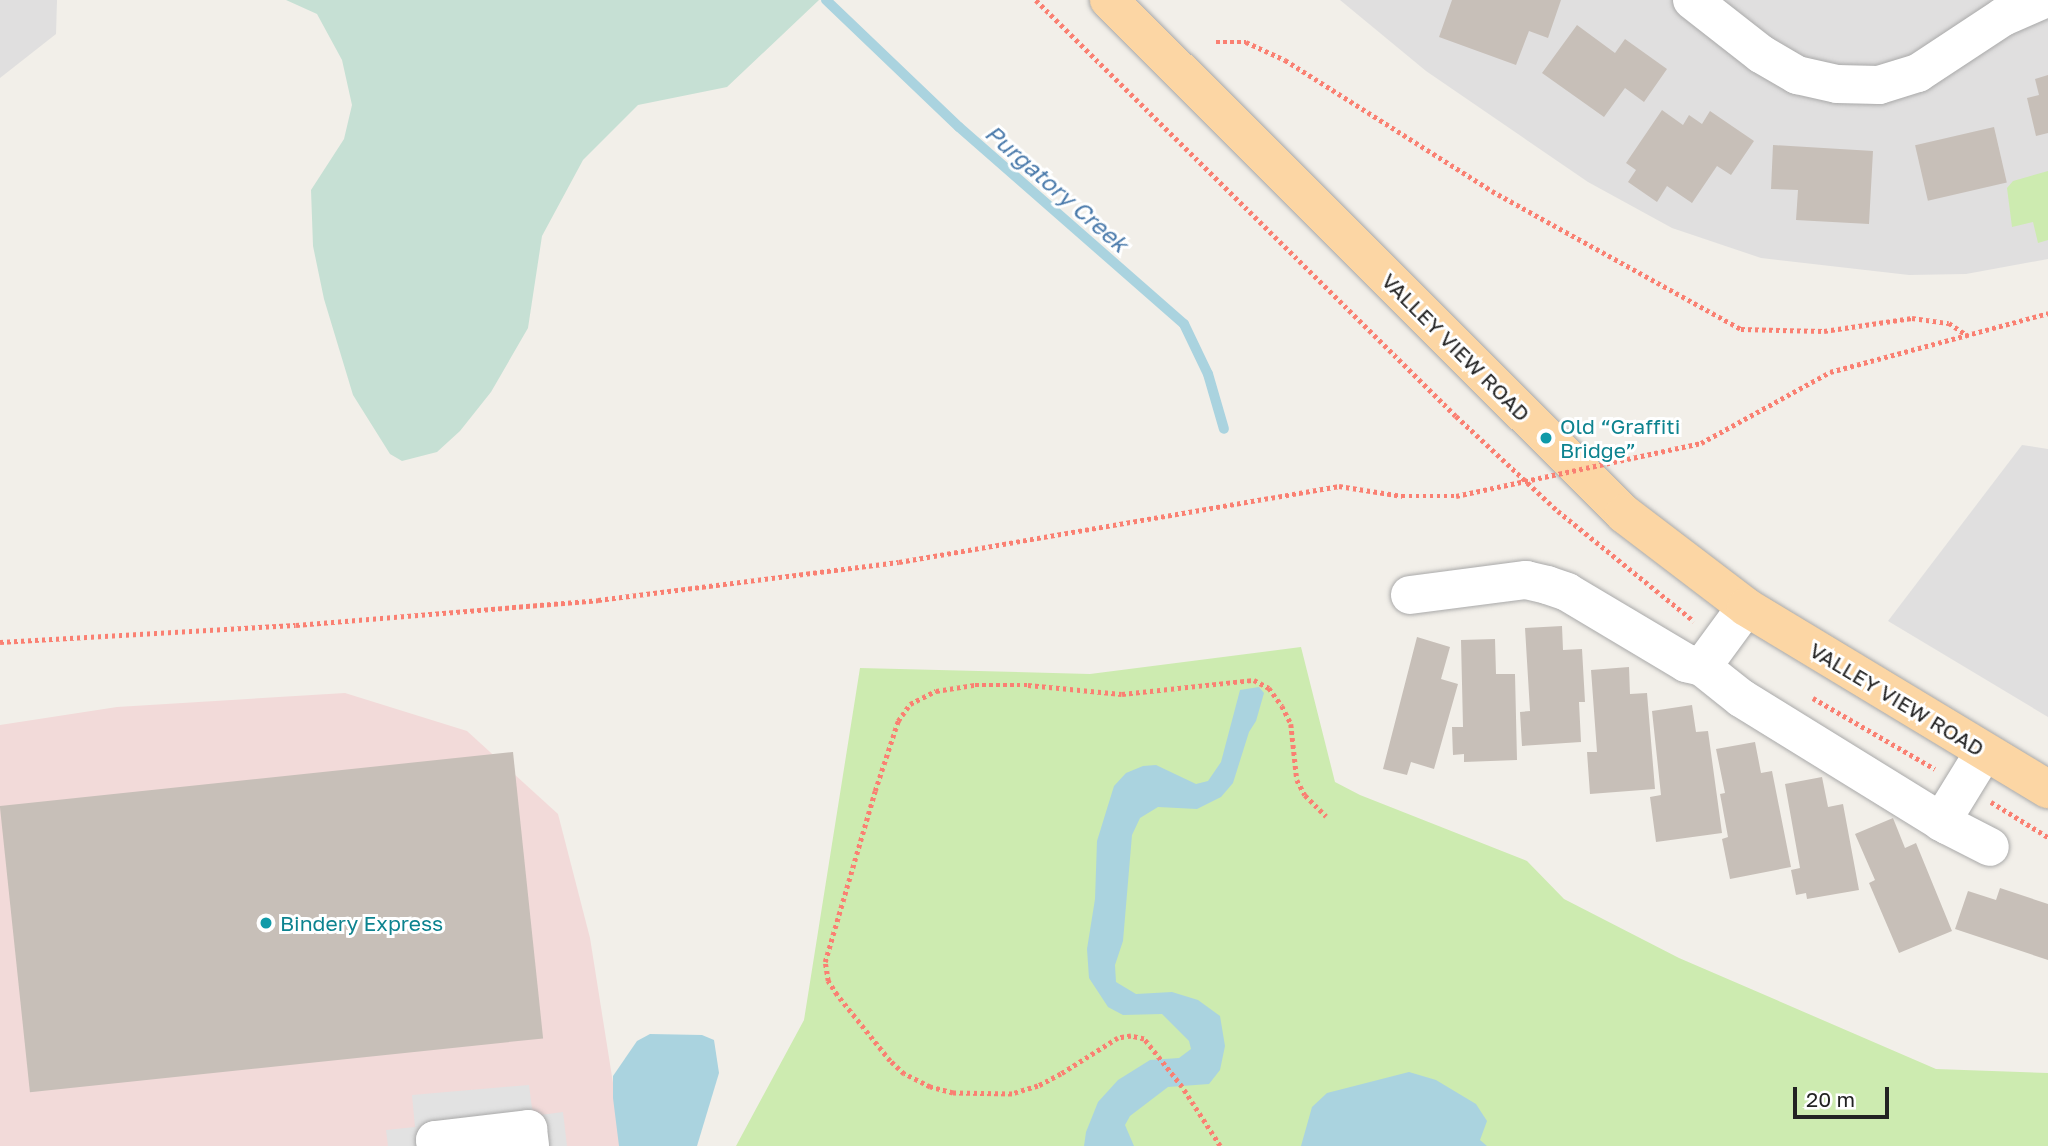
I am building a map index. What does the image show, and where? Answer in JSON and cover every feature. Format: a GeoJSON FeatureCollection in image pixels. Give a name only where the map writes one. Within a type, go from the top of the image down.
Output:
{"type":"FeatureCollection","features":[{"type":"Feature","properties":{"kind":"main road","name":"VALLEY VIEW ROAD"},"geometry":{"type":"LineString","coordinates":[[1109,0],[1625,514],[1746,607],[2048,789]]}},
{"type":"Feature","properties":{"kind":"street"},"geometry":{"type":"LineString","coordinates":[[1692,0],[1761,54],[1797,75],[1837,84],[1879,85],[1918,73],[2003,17],[2031,2]]}},
{"type":"Feature","properties":{"kind":"street"},"geometry":{"type":"LineString","coordinates":[[1410,595],[1526,580],[1567,592],[1686,663],[1702,667],[1741,698],[1941,822],[1990,848]]}},
{"type":"Feature","properties":{"kind":"street"},"geometry":{"type":"LineString","coordinates":[[1702,667],[1746,607]]}},
{"type":"Feature","properties":{"kind":"street"},"geometry":{"type":"LineString","coordinates":[[1941,822],[1984,752]]}},
{"type":"Feature","properties":{"kind":"street"},"geometry":{"type":"LineString","coordinates":[[436,1146],[435,1140],[528,1129],[530,1146]]}},
{"type":"Feature","properties":{"kind":"path"},"geometry":{"type":"LineString","coordinates":[[1216,42],[1246,42],[1285,60],[1493,191],[1741,329],[1824,331],[1912,318],[1949,323],[1968,336]]}},
{"type":"Feature","properties":{"kind":"path"},"geometry":{"type":"LineString","coordinates":[[0,642],[296,625],[612,598],[899,562],[1339,486],[1402,496],[1456,496],[1700,443],[1830,372],[2048,313]]}},
{"type":"Feature","properties":{"kind":"path"},"geometry":{"type":"LineString","coordinates":[[1220,1146],[1182,1087],[1144,1039],[1131,1036],[1118,1038],[1038,1086],[1012,1094],[953,1093],[930,1087],[904,1074],[890,1061],[837,995],[828,981],[825,962],[828,943],[898,721],[910,704],[936,691],[975,685],[1028,685],[1122,694],[1254,680],[1269,688],[1282,706],[1291,724],[1297,780],[1305,795],[1326,816]]}},
{"type":"Feature","properties":{"kind":"shaded area"},"geometry":{"type":"Polygon","coordinates":[[[0,0],[57,0],[56,34],[0,78],[0,0]]]}},
{"type":"Feature","properties":{"kind":"shaded area"},"geometry":{"type":"Polygon","coordinates":[[[1340,0],[2048,0],[2048,259],[1966,274],[1909,275],[1761,258],[1672,228],[1588,182],[1426,71],[1340,0]]]}},
{"type":"Feature","properties":{"kind":"shaded area"},"geometry":{"type":"Polygon","coordinates":[[[2022,445],[2048,449],[2048,717],[1888,621],[2022,445]]]}},
{"type":"Feature","properties":{"kind":"shaded area","name":"Bindery Express"},"geometry":{"type":"Polygon","coordinates":[[[345,693],[467,731],[558,814],[590,938],[623,1146],[0,1146],[0,725],[117,707],[345,693]]]}},
{"type":"Feature","properties":{"kind":"shaded area"},"geometry":{"type":"Polygon","coordinates":[[[529,1085],[533,1116],[563,1112],[567,1146],[388,1146],[386,1130],[415,1127],[412,1095],[529,1085]]]}},
{"type":"Feature","properties":{"kind":"green space"},"geometry":{"type":"Polygon","coordinates":[[[286,0],[819,0],[727,87],[638,105],[583,160],[542,236],[528,328],[491,392],[460,431],[437,452],[402,461],[390,454],[353,395],[324,299],[313,246],[311,190],[344,139],[352,105],[342,60],[317,14],[286,0]]]}},
{"type":"Feature","properties":{"kind":"green space"},"geometry":{"type":"Polygon","coordinates":[[[2048,171],[2048,240],[2038,243],[2033,222],[2012,227],[2007,188],[2013,181],[2048,171]]]}},
{"type":"Feature","properties":{"kind":"green space"},"geometry":{"type":"Polygon","coordinates":[[[1301,647],[1335,782],[1360,795],[1527,861],[1564,899],[1679,958],[1936,1069],[2048,1073],[2048,1146],[736,1146],[804,1020],[860,668],[1090,674],[1301,647]]]}},
{"type":"Feature","properties":{"kind":"water"},"geometry":{"type":"Polygon","coordinates":[[[1259,687],[1264,693],[1256,721],[1249,732],[1233,783],[1221,797],[1197,809],[1158,807],[1140,818],[1132,835],[1123,941],[1115,965],[1116,982],[1136,994],[1172,992],[1198,1000],[1220,1016],[1225,1046],[1220,1070],[1209,1084],[1168,1087],[1130,1116],[1125,1125],[1134,1146],[1084,1146],[1086,1132],[1098,1102],[1118,1080],[1150,1060],[1179,1058],[1191,1049],[1189,1041],[1162,1014],[1123,1015],[1108,1007],[1089,978],[1087,949],[1095,899],[1097,841],[1114,786],[1126,773],[1143,766],[1156,765],[1196,784],[1208,781],[1221,762],[1240,690],[1259,687]]]}},
{"type":"Feature","properties":{"kind":"water"},"geometry":{"type":"Polygon","coordinates":[[[650,1034],[702,1035],[714,1040],[719,1073],[697,1146],[619,1146],[613,1076],[637,1041],[650,1034]]]}},
{"type":"Feature","properties":{"kind":"water"},"geometry":{"type":"Polygon","coordinates":[[[1409,1072],[1436,1080],[1476,1104],[1487,1121],[1480,1140],[1487,1146],[1301,1146],[1312,1107],[1327,1093],[1409,1072]]]}},
{"type":"Feature","properties":{"kind":"building"},"geometry":{"type":"Polygon","coordinates":[[[1452,0],[1561,0],[1548,38],[1529,31],[1516,65],[1439,37],[1452,0]]]}},
{"type":"Feature","properties":{"kind":"building"},"geometry":{"type":"Polygon","coordinates":[[[1577,25],[1615,53],[1625,39],[1667,69],[1644,102],[1625,88],[1604,117],[1542,73],[1577,25]]]}},
{"type":"Feature","properties":{"kind":"building"},"geometry":{"type":"Polygon","coordinates":[[[2048,75],[2048,133],[2036,136],[2027,98],[2039,95],[2035,79],[2048,75]]]}},
{"type":"Feature","properties":{"kind":"building"},"geometry":{"type":"Polygon","coordinates":[[[1662,110],[1683,125],[1689,115],[1702,124],[1710,111],[1754,141],[1731,175],[1717,166],[1692,203],[1667,186],[1657,202],[1628,182],[1636,170],[1626,163],[1662,110]]]}},
{"type":"Feature","properties":{"kind":"building"},"geometry":{"type":"Polygon","coordinates":[[[1994,127],[2007,183],[1928,201],[1915,145],[1994,127]]]}},
{"type":"Feature","properties":{"kind":"building"},"geometry":{"type":"Polygon","coordinates":[[[1773,145],[1873,151],[1869,224],[1796,220],[1798,190],[1771,189],[1773,145]]]}},
{"type":"Feature","properties":{"kind":"building"},"geometry":{"type":"Polygon","coordinates":[[[1562,626],[1563,650],[1582,649],[1585,702],[1579,702],[1581,742],[1522,746],[1520,712],[1530,711],[1525,628],[1562,626]]]}},
{"type":"Feature","properties":{"kind":"building"},"geometry":{"type":"Polygon","coordinates":[[[1417,637],[1450,647],[1441,679],[1458,684],[1434,769],[1411,762],[1407,775],[1383,769],[1417,637]]]}},
{"type":"Feature","properties":{"kind":"building"},"geometry":{"type":"Polygon","coordinates":[[[1495,639],[1496,674],[1515,674],[1517,760],[1464,762],[1464,754],[1453,755],[1452,727],[1463,727],[1461,640],[1495,639]]]}},
{"type":"Feature","properties":{"kind":"building"},"geometry":{"type":"Polygon","coordinates":[[[1629,667],[1630,694],[1647,693],[1655,789],[1590,794],[1587,752],[1597,752],[1591,670],[1629,667]]]}},
{"type":"Feature","properties":{"kind":"building"},"geometry":{"type":"Polygon","coordinates":[[[1692,705],[1696,732],[1708,731],[1722,833],[1656,842],[1650,797],[1661,795],[1652,711],[1692,705]]]}},
{"type":"Feature","properties":{"kind":"building"},"geometry":{"type":"Polygon","coordinates":[[[1755,742],[1761,773],[1772,771],[1791,867],[1730,879],[1722,839],[1728,837],[1720,794],[1725,793],[1716,749],[1755,742]]]}},
{"type":"Feature","properties":{"kind":"building","name":"Bindery Express"},"geometry":{"type":"Polygon","coordinates":[[[513,752],[543,1038],[30,1092],[0,806],[513,752]]]}},
{"type":"Feature","properties":{"kind":"building"},"geometry":{"type":"Polygon","coordinates":[[[1822,777],[1828,807],[1843,804],[1859,890],[1807,899],[1806,893],[1796,895],[1791,870],[1800,868],[1785,784],[1822,777]]]}},
{"type":"Feature","properties":{"kind":"building"},"geometry":{"type":"Polygon","coordinates":[[[1893,818],[1905,848],[1916,843],[1952,931],[1899,953],[1869,883],[1875,880],[1855,834],[1893,818]]]}},
{"type":"Feature","properties":{"kind":"building"},"geometry":{"type":"Polygon","coordinates":[[[2000,888],[2048,904],[2048,960],[1955,929],[1968,891],[1996,900],[2000,888]]]}},
{"type":"Feature","properties":{"kind":"waterway","name":"Purgatory Creek"},"geometry":{"type":"LineString","coordinates":[[826,0],[959,127],[1184,324],[1208,374],[1224,429]]}},
{"type":"Feature","properties":{"kind":"place","name":"Old “Graffiti Bridge”"},"geometry":{"type":"Point","coordinates":[1546,438]}},
{"type":"Feature","properties":{"kind":"place","name":"Bindery Express"},"geometry":{"type":"Point","coordinates":[266,923]}}]}
